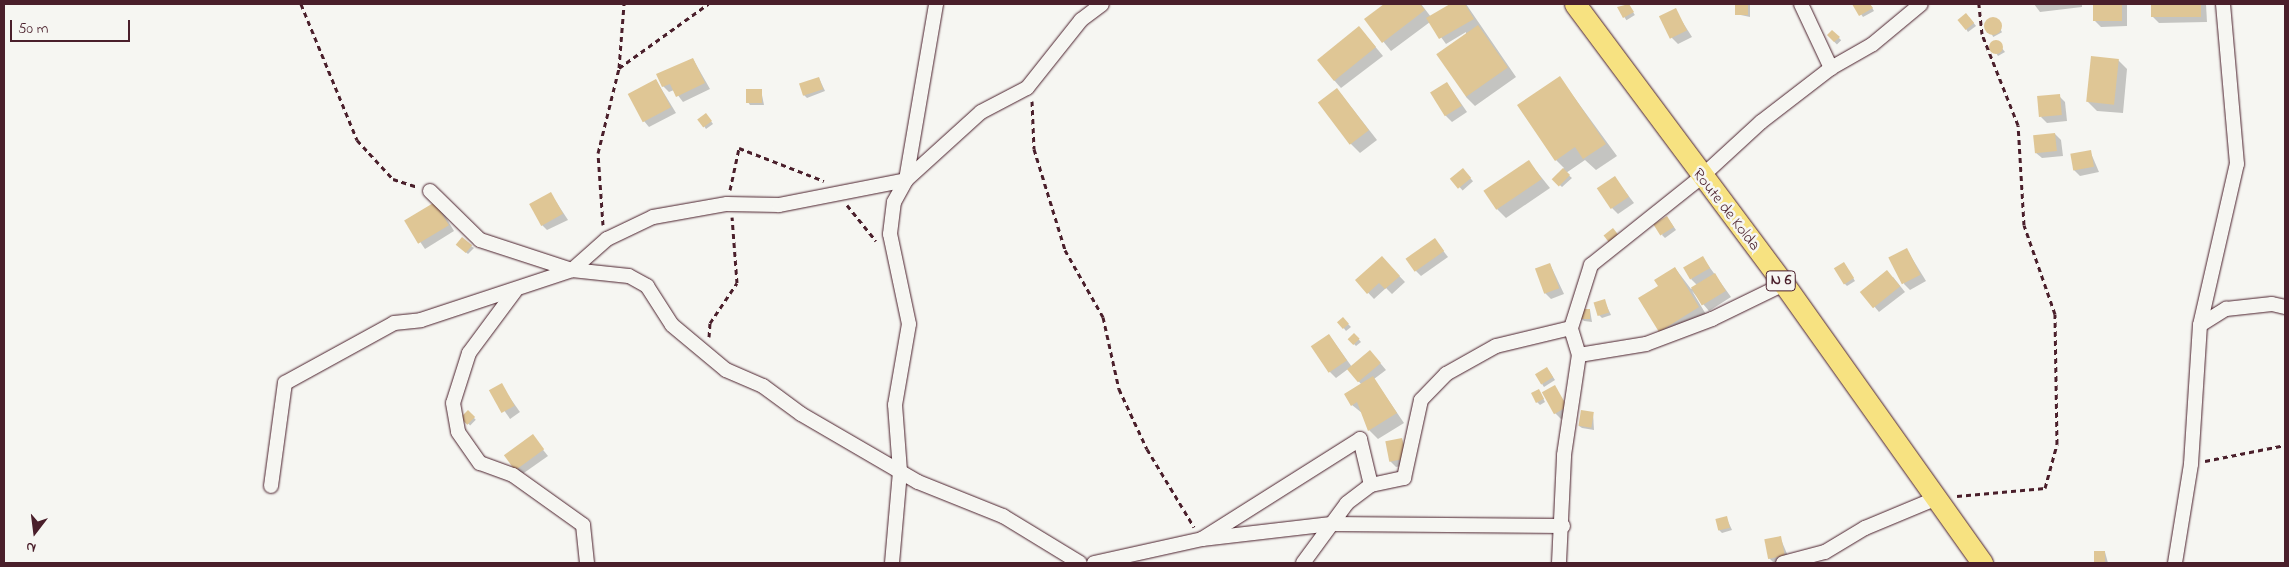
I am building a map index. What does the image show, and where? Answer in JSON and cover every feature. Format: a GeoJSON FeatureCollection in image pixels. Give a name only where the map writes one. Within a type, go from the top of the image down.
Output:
{"type":"FeatureCollection","features":[{"type":"Feature","properties":{"kind":"main road","name":"Route de Kolda"},"geometry":{"type":"LineString","coordinates":[[1575,4],[1700,178],[1784,284],[1982,563]]}},
{"type":"Feature","properties":{"kind":"street"},"geometry":{"type":"LineString","coordinates":[[892,563],[900,470],[895,405],[909,324],[890,234],[894,202],[906,180],[936,4]]}},
{"type":"Feature","properties":{"kind":"street"},"geometry":{"type":"LineString","coordinates":[[271,486],[285,383],[394,323],[422,320],[515,291],[572,270],[607,239],[653,217],[727,204],[779,205],[837,196],[906,180],[981,112],[1027,88],[1081,20],[1102,4]]}},
{"type":"Feature","properties":{"kind":"street"},"geometry":{"type":"LineString","coordinates":[[1801,4],[1831,68]]}},
{"type":"Feature","properties":{"kind":"street"},"geometry":{"type":"LineString","coordinates":[[1559,563],[1563,526],[1564,455],[1579,356],[1571,328],[1591,265],[1700,178],[1831,68],[1873,44],[1921,4]]}},
{"type":"Feature","properties":{"kind":"street"},"geometry":{"type":"LineString","coordinates":[[2175,563],[2191,464],[2200,325],[2237,164],[2223,4]]}},
{"type":"Feature","properties":{"kind":"street"},"geometry":{"type":"LineString","coordinates":[[430,191],[480,240],[572,270],[629,276],[646,286],[672,325],[709,353],[726,370],[763,386],[801,414],[900,470],[1003,516],[1080,563]]}},
{"type":"Feature","properties":{"kind":"street"},"geometry":{"type":"LineString","coordinates":[[1579,356],[1646,344],[1712,319],[1784,284]]}},
{"type":"Feature","properties":{"kind":"street"},"geometry":{"type":"LineString","coordinates":[[515,291],[469,353],[453,403],[458,432],[480,463],[513,474],[582,525],[587,563]]}},
{"type":"Feature","properties":{"kind":"street"},"geometry":{"type":"LineString","coordinates":[[2200,325],[2226,309],[2272,304],[2285,307]]}},
{"type":"Feature","properties":{"kind":"street"},"geometry":{"type":"LineString","coordinates":[[1303,563],[1347,503],[1371,485],[1404,478],[1421,400],[1446,374],[1496,346],[1571,328]]}},
{"type":"Feature","properties":{"kind":"street"},"geometry":{"type":"LineString","coordinates":[[1202,539],[1360,439],[1371,485]]}},
{"type":"Feature","properties":{"kind":"street"},"geometry":{"type":"LineString","coordinates":[[1784,563],[1825,552],[1865,528],[1937,498]]}},
{"type":"Feature","properties":{"kind":"street"},"geometry":{"type":"LineString","coordinates":[[1094,563],[1116,562],[1202,539],[1331,524],[1563,526]]}},
{"type":"Feature","properties":{"kind":"path"},"geometry":{"type":"LineString","coordinates":[[301,4],[357,140],[393,179],[430,191]]}},
{"type":"Feature","properties":{"kind":"path"},"geometry":{"type":"LineString","coordinates":[[607,239],[598,153],[619,68],[624,4]]}},
{"type":"Feature","properties":{"kind":"path"},"geometry":{"type":"LineString","coordinates":[[619,68],[708,4]]}},
{"type":"Feature","properties":{"kind":"path"},"geometry":{"type":"LineString","coordinates":[[1937,498],[2045,488],[2057,444],[2055,314],[2024,225],[2018,125],[1982,34],[1979,4]]}},
{"type":"Feature","properties":{"kind":"path"},"geometry":{"type":"LineString","coordinates":[[1027,88],[1035,112],[1034,149],[1065,250],[1103,317],[1111,369],[1147,449],[1202,539]]}},
{"type":"Feature","properties":{"kind":"path"},"geometry":{"type":"LineString","coordinates":[[709,353],[710,323],[737,283],[732,214],[727,204],[739,148],[835,185],[837,196],[863,220],[878,244]]}},
{"type":"Feature","properties":{"kind":"path"},"geometry":{"type":"LineString","coordinates":[[2191,464],[2285,445]]}},
{"type":"Feature","properties":{"kind":"building"},"geometry":{"type":"Polygon","coordinates":[[[1384,4],[1420,4],[1425,10],[1382,43],[1364,19],[1384,4]]]}},
{"type":"Feature","properties":{"kind":"building"},"geometry":{"type":"Polygon","coordinates":[[[1450,4],[1465,4],[1474,19],[1439,39],[1426,18],[1450,4]]]}},
{"type":"Feature","properties":{"kind":"building"},"geometry":{"type":"Polygon","coordinates":[[[1629,4],[1634,12],[1623,18],[1617,7],[1629,4]]]}},
{"type":"Feature","properties":{"kind":"building"},"geometry":{"type":"Polygon","coordinates":[[[1735,4],[1748,4],[1748,15],[1735,15],[1735,4]]]}},
{"type":"Feature","properties":{"kind":"building"},"geometry":{"type":"Polygon","coordinates":[[[1852,4],[1870,4],[1873,8],[1859,16],[1852,4]]]}},
{"type":"Feature","properties":{"kind":"building"},"geometry":{"type":"Polygon","coordinates":[[[2093,4],[2122,4],[2122,21],[2093,21],[2093,4]]]}},
{"type":"Feature","properties":{"kind":"building"},"geometry":{"type":"Polygon","coordinates":[[[2151,4],[2201,4],[2201,17],[2151,17],[2151,4]]]}},
{"type":"Feature","properties":{"kind":"building"},"geometry":{"type":"Polygon","coordinates":[[[1676,8],[1687,30],[1670,39],[1659,16],[1676,8]]]}},
{"type":"Feature","properties":{"kind":"building"},"geometry":{"type":"Polygon","coordinates":[[[1966,13],[1974,23],[1966,30],[1957,20],[1966,13]]]}},
{"type":"Feature","properties":{"kind":"building"},"geometry":{"type":"Polygon","coordinates":[[[1993,17],[1999,20],[2002,26],[1999,32],[1993,35],[1987,32],[1984,26],[1987,20],[1993,17]]]}},
{"type":"Feature","properties":{"kind":"building"},"geometry":{"type":"Polygon","coordinates":[[[1478,25],[1508,68],[1466,97],[1436,54],[1478,25]]]}},
{"type":"Feature","properties":{"kind":"building"},"geometry":{"type":"Polygon","coordinates":[[[1359,26],[1376,47],[1334,81],[1317,60],[1359,26]]]}},
{"type":"Feature","properties":{"kind":"building"},"geometry":{"type":"Polygon","coordinates":[[[1832,30],[1840,37],[1834,42],[1827,35],[1832,30]]]}},
{"type":"Feature","properties":{"kind":"building"},"geometry":{"type":"Polygon","coordinates":[[[1996,40],[2001,42],[2003,47],[2001,52],[1996,54],[1991,52],[1989,47],[1991,42],[1996,40]]]}},
{"type":"Feature","properties":{"kind":"building"},"geometry":{"type":"Polygon","coordinates":[[[2091,56],[2119,59],[2114,105],[2086,102],[2091,56]]]}},
{"type":"Feature","properties":{"kind":"building"},"geometry":{"type":"Polygon","coordinates":[[[693,58],[705,83],[676,97],[670,84],[662,87],[656,74],[693,58]]]}},
{"type":"Feature","properties":{"kind":"building"},"geometry":{"type":"Polygon","coordinates":[[[1560,76],[1606,144],[1583,159],[1575,147],[1555,161],[1517,105],[1560,76]]]}},
{"type":"Feature","properties":{"kind":"building"},"geometry":{"type":"Polygon","coordinates":[[[819,77],[823,89],[803,96],[799,83],[819,77]]]}},
{"type":"Feature","properties":{"kind":"building"},"geometry":{"type":"Polygon","coordinates":[[[656,79],[671,107],[643,122],[628,94],[656,79]]]}},
{"type":"Feature","properties":{"kind":"building"},"geometry":{"type":"Polygon","coordinates":[[[1447,82],[1462,106],[1445,116],[1430,93],[1447,82]]]}},
{"type":"Feature","properties":{"kind":"building"},"geometry":{"type":"Polygon","coordinates":[[[1337,88],[1369,130],[1350,145],[1318,102],[1337,88]]]}},
{"type":"Feature","properties":{"kind":"building"},"geometry":{"type":"Polygon","coordinates":[[[746,89],[762,89],[762,103],[746,103],[746,89]]]}},
{"type":"Feature","properties":{"kind":"building"},"geometry":{"type":"Polygon","coordinates":[[[2060,94],[2062,115],[2039,117],[2037,96],[2060,94]]]}},
{"type":"Feature","properties":{"kind":"building"},"geometry":{"type":"Polygon","coordinates":[[[706,113],[712,121],[703,128],[697,120],[706,113]]]}},
{"type":"Feature","properties":{"kind":"building"},"geometry":{"type":"Polygon","coordinates":[[[2055,133],[2057,151],[2035,153],[2033,135],[2055,133]]]}},
{"type":"Feature","properties":{"kind":"building"},"geometry":{"type":"Polygon","coordinates":[[[2091,150],[2094,167],[2073,170],[2070,154],[2091,150]]]}},
{"type":"Feature","properties":{"kind":"building"},"geometry":{"type":"Polygon","coordinates":[[[1529,160],[1542,179],[1496,210],[1483,191],[1529,160]]]}},
{"type":"Feature","properties":{"kind":"building"},"geometry":{"type":"Polygon","coordinates":[[[1463,168],[1471,178],[1458,189],[1450,179],[1463,168]]]}},
{"type":"Feature","properties":{"kind":"building"},"geometry":{"type":"Polygon","coordinates":[[[1563,168],[1570,175],[1559,186],[1552,179],[1563,168]]]}},
{"type":"Feature","properties":{"kind":"building"},"geometry":{"type":"Polygon","coordinates":[[[1615,176],[1629,197],[1611,209],[1597,188],[1615,176]]]}},
{"type":"Feature","properties":{"kind":"building"},"geometry":{"type":"Polygon","coordinates":[[[551,192],[563,214],[541,226],[529,204],[551,192]]]}},
{"type":"Feature","properties":{"kind":"building"},"geometry":{"type":"Polygon","coordinates":[[[435,202],[449,225],[418,244],[404,221],[435,202]]]}},
{"type":"Feature","properties":{"kind":"building"},"geometry":{"type":"Polygon","coordinates":[[[1667,216],[1674,227],[1660,236],[1653,224],[1667,216]]]}},
{"type":"Feature","properties":{"kind":"building"},"geometry":{"type":"Polygon","coordinates":[[[1613,228],[1620,237],[1610,244],[1604,235],[1613,228]]]}},
{"type":"Feature","properties":{"kind":"building"},"geometry":{"type":"Polygon","coordinates":[[[462,237],[472,245],[466,253],[456,245],[462,237]]]}},
{"type":"Feature","properties":{"kind":"building"},"geometry":{"type":"Polygon","coordinates":[[[1435,238],[1444,251],[1415,272],[1406,259],[1435,238]]]}},
{"type":"Feature","properties":{"kind":"building"},"geometry":{"type":"Polygon","coordinates":[[[1907,248],[1921,275],[1902,284],[1888,258],[1907,248]]]}},
{"type":"Feature","properties":{"kind":"building"},"geometry":{"type":"Polygon","coordinates":[[[1382,256],[1400,276],[1385,289],[1379,283],[1367,294],[1355,280],[1382,256]]]}},
{"type":"Feature","properties":{"kind":"building"},"geometry":{"type":"Polygon","coordinates":[[[1703,256],[1710,268],[1690,280],[1683,268],[1703,256]]]}},
{"type":"Feature","properties":{"kind":"building"},"geometry":{"type":"Polygon","coordinates":[[[1844,262],[1854,278],[1844,284],[1834,268],[1844,262]]]}},
{"type":"Feature","properties":{"kind":"building"},"geometry":{"type":"Polygon","coordinates":[[[1550,263],[1559,288],[1544,294],[1535,268],[1550,263]]]}},
{"type":"Feature","properties":{"kind":"building"},"geometry":{"type":"Polygon","coordinates":[[[1675,267],[1699,307],[1659,332],[1638,298],[1658,286],[1654,280],[1675,267]]]}},
{"type":"Feature","properties":{"kind":"building"},"geometry":{"type":"Polygon","coordinates":[[[1887,270],[1900,286],[1873,308],[1860,292],[1887,270]]]}},
{"type":"Feature","properties":{"kind":"building"},"geometry":{"type":"Polygon","coordinates":[[[1715,273],[1726,291],[1702,305],[1691,287],[1715,273]]]}},
{"type":"Feature","properties":{"kind":"building"},"geometry":{"type":"Polygon","coordinates":[[[1605,299],[1609,312],[1598,316],[1594,303],[1605,299]]]}},
{"type":"Feature","properties":{"kind":"building"},"geometry":{"type":"Polygon","coordinates":[[[1581,309],[1590,309],[1590,319],[1581,319],[1581,309]]]}},
{"type":"Feature","properties":{"kind":"building"},"geometry":{"type":"Polygon","coordinates":[[[1343,317],[1349,324],[1343,329],[1337,322],[1343,317]]]}},
{"type":"Feature","properties":{"kind":"building"},"geometry":{"type":"Polygon","coordinates":[[[1354,333],[1360,339],[1353,345],[1348,339],[1354,333]]]}},
{"type":"Feature","properties":{"kind":"building"},"geometry":{"type":"Polygon","coordinates":[[[1329,334],[1347,361],[1329,373],[1311,346],[1329,334]]]}},
{"type":"Feature","properties":{"kind":"building"},"geometry":{"type":"Polygon","coordinates":[[[1370,350],[1381,363],[1358,382],[1347,369],[1370,350]]]}},
{"type":"Feature","properties":{"kind":"building"},"geometry":{"type":"Polygon","coordinates":[[[1547,367],[1553,377],[1541,384],[1535,374],[1547,367]]]}},
{"type":"Feature","properties":{"kind":"building"},"geometry":{"type":"Polygon","coordinates":[[[1373,376],[1397,413],[1368,431],[1357,402],[1351,406],[1344,394],[1373,376]]]}},
{"type":"Feature","properties":{"kind":"building"},"geometry":{"type":"Polygon","coordinates":[[[502,383],[515,406],[501,413],[489,390],[502,383]]]}},
{"type":"Feature","properties":{"kind":"building"},"geometry":{"type":"Polygon","coordinates":[[[1555,385],[1567,407],[1554,414],[1542,392],[1555,385]]]}},
{"type":"Feature","properties":{"kind":"building"},"geometry":{"type":"Polygon","coordinates":[[[1539,389],[1544,399],[1536,403],[1531,393],[1539,389]]]}},
{"type":"Feature","properties":{"kind":"building"},"geometry":{"type":"Polygon","coordinates":[[[468,410],[475,417],[467,425],[460,418],[468,410]]]}},
{"type":"Feature","properties":{"kind":"building"},"geometry":{"type":"Polygon","coordinates":[[[1581,410],[1594,412],[1591,428],[1578,426],[1581,410]]]}},
{"type":"Feature","properties":{"kind":"building"},"geometry":{"type":"Polygon","coordinates":[[[533,434],[544,449],[515,471],[504,455],[533,434]]]}},
{"type":"Feature","properties":{"kind":"building"},"geometry":{"type":"Polygon","coordinates":[[[1402,438],[1406,459],[1389,462],[1385,441],[1402,438]]]}},
{"type":"Feature","properties":{"kind":"building"},"geometry":{"type":"Polygon","coordinates":[[[1727,516],[1730,528],[1718,531],[1715,519],[1727,516]]]}},
{"type":"Feature","properties":{"kind":"building"},"geometry":{"type":"Polygon","coordinates":[[[1781,536],[1785,556],[1768,559],[1764,539],[1781,536]]]}},
{"type":"Feature","properties":{"kind":"building"},"geometry":{"type":"Polygon","coordinates":[[[2094,551],[2105,551],[2105,563],[2094,563],[2094,551]]]}}]}
